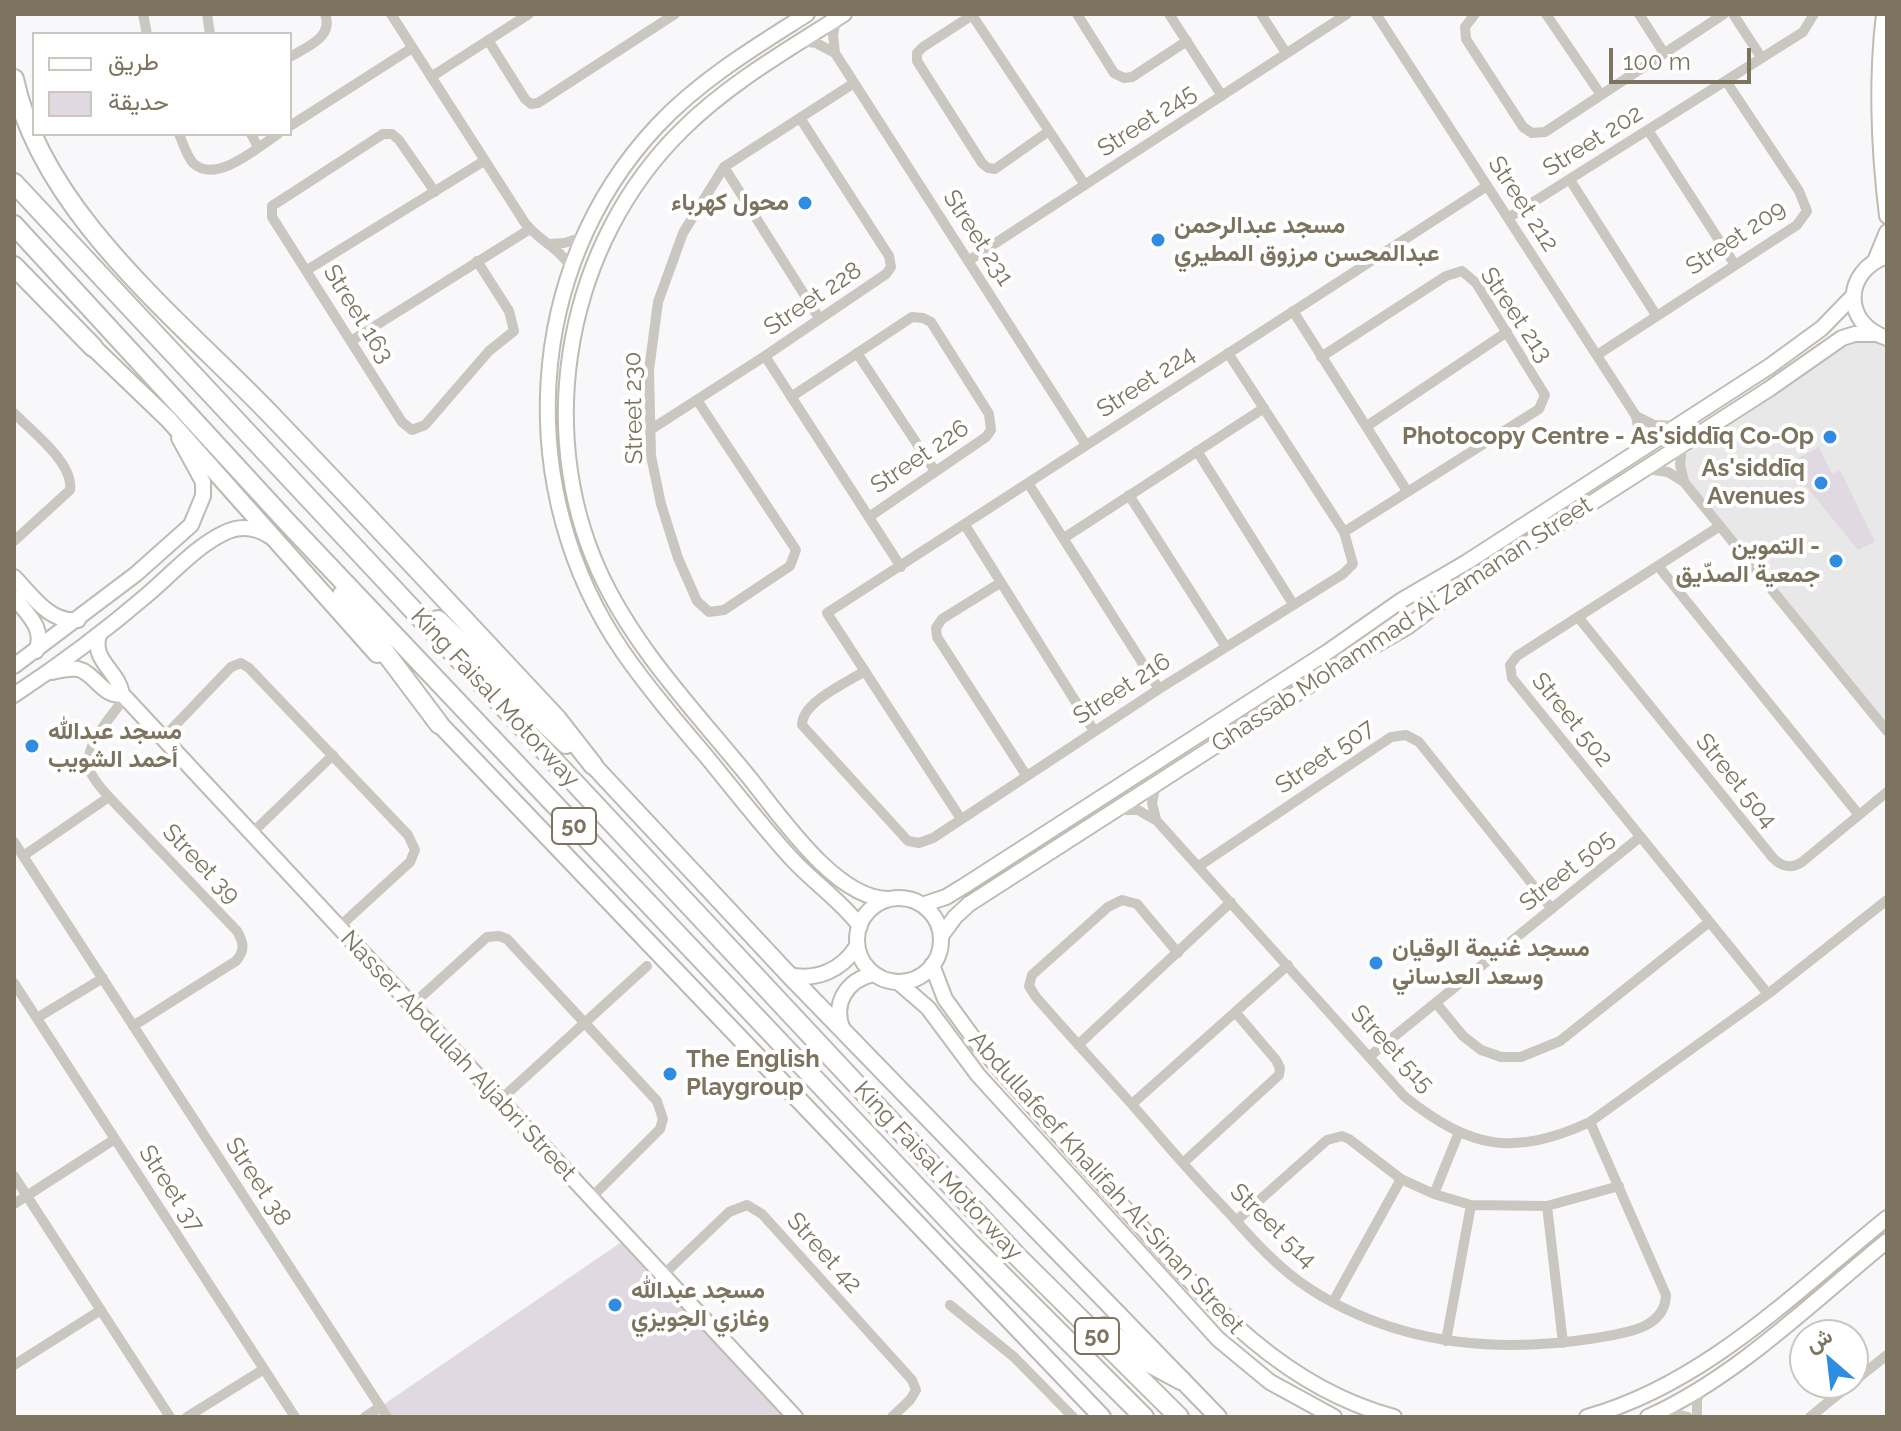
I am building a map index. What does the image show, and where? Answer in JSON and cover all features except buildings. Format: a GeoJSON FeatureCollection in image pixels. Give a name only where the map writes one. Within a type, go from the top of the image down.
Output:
{"type":"FeatureCollection","features":[{"type":"Feature","properties":{"kind":"highway"},"geometry":{"type":"LineString","coordinates":[[14,79],[32,132]]}},
{"type":"Feature","properties":{"kind":"highway"},"geometry":{"type":"LineString","coordinates":[[34,136],[81,217],[557,719],[593,765]]}},
{"type":"Feature","properties":{"kind":"highway","name":"King Faisal Motorway"},"geometry":{"type":"LineString","coordinates":[[14,183],[1016,1255],[1179,1417]]}},
{"type":"Feature","properties":{"kind":"highway","name":"King Faisal Motorway"},"geometry":{"type":"LineString","coordinates":[[14,225],[287,522],[969,1242],[1144,1417]]}},
{"type":"Feature","properties":{"kind":"highway"},"geometry":{"type":"LineString","coordinates":[[14,266],[93,347]]}},
{"type":"Feature","properties":{"kind":"highway"},"geometry":{"type":"LineString","coordinates":[[14,277],[93,347]]}},
{"type":"Feature","properties":{"kind":"highway"},"geometry":{"type":"LineString","coordinates":[[287,522],[439,724]]}},
{"type":"Feature","properties":{"kind":"highway"},"geometry":{"type":"LineString","coordinates":[[355,547],[388,573],[548,728],[593,765]]}},
{"type":"Feature","properties":{"kind":"highway"},"geometry":{"type":"LineString","coordinates":[[1016,1255],[1047,1273],[1128,1348],[1181,1380]]}},
{"type":"Feature","properties":{"kind":"main road"},"geometry":{"type":"LineString","coordinates":[[93,347],[169,420],[439,724],[1102,1417]]}},
{"type":"Feature","properties":{"kind":"main road","name":"King Faisal Motorway"},"geometry":{"type":"LineString","coordinates":[[593,765],[789,975],[1218,1417]]}},
{"type":"Feature","properties":{"kind":"street"},"geometry":{"type":"LineString","coordinates":[[292,56],[323,36],[328,26],[325,14]]}},
{"type":"Feature","properties":{"kind":"street"},"geometry":{"type":"LineString","coordinates":[[391,14],[530,229],[562,255],[572,269]]}},
{"type":"Feature","properties":{"kind":"street"},"geometry":{"type":"LineString","coordinates":[[431,77],[529,14]]}},
{"type":"Feature","properties":{"kind":"street"},"geometry":{"type":"LineString","coordinates":[[488,40],[531,104],[538,103],[675,14]]}},
{"type":"Feature","properties":{"kind":"street"},"geometry":{"type":"LineString","coordinates":[[807,14],[723,70],[663,119],[621,171],[584,237],[572,269],[552,342],[546,413],[557,505],[581,579],[610,632],[652,692],[791,858],[842,904],[860,926]]}},
{"type":"Feature","properties":{"kind":"street"},"geometry":{"type":"LineString","coordinates":[[1077,14],[1114,73],[1124,78],[1132,77],[1187,41]]}},
{"type":"Feature","properties":{"kind":"street"},"geometry":{"type":"LineString","coordinates":[[1169,14],[1222,96]]}},
{"type":"Feature","properties":{"kind":"street"},"geometry":{"type":"LineString","coordinates":[[1261,14],[1286,53]]}},
{"type":"Feature","properties":{"kind":"street","name":"Street 245"},"geometry":{"type":"LineString","coordinates":[[968,261],[1347,14]]}},
{"type":"Feature","properties":{"kind":"street","name":"Street 212"},"geometry":{"type":"LineString","coordinates":[[1376,14],[1636,416]]}},
{"type":"Feature","properties":{"kind":"street"},"geometry":{"type":"LineString","coordinates":[[1475,14],[1465,27],[1466,39],[1523,127],[1532,133],[1545,132],[1724,14]]}},
{"type":"Feature","properties":{"kind":"street"},"geometry":{"type":"LineString","coordinates":[[1546,14],[1601,95]]}},
{"type":"Feature","properties":{"kind":"street"},"geometry":{"type":"LineString","coordinates":[[1639,14],[1664,53]]}},
{"type":"Feature","properties":{"kind":"street"},"geometry":{"type":"LineString","coordinates":[[1733,14],[1761,57]]}},
{"type":"Feature","properties":{"kind":"street","name":"Street 202"},"geometry":{"type":"LineString","coordinates":[[1508,218],[1803,32],[1814,14]]}},
{"type":"Feature","properties":{"kind":"street"},"geometry":{"type":"LineString","coordinates":[[1884,14],[1879,72],[1887,216]]}},
{"type":"Feature","properties":{"kind":"street"},"geometry":{"type":"LineString","coordinates":[[1049,131],[995,169],[988,168],[917,61],[917,53],[973,15],[1085,185]]}},
{"type":"Feature","properties":{"kind":"street"},"geometry":{"type":"LineString","coordinates":[[840,16],[726,92],[696,116],[656,158],[618,213],[590,273],[573,336],[566,397],[568,459],[580,518],[599,572],[625,619],[652,658],[814,854],[855,891],[869,897],[901,898],[922,905],[935,918],[941,936],[938,956],[932,965],[917,978],[898,982],[874,974],[863,962],[857,946]]}},
{"type":"Feature","properties":{"kind":"street"},"geometry":{"type":"LineString","coordinates":[[835,53],[833,35],[840,16]]}},
{"type":"Feature","properties":{"kind":"street"},"geometry":{"type":"LineString","coordinates":[[802,41],[823,45],[835,53]]}},
{"type":"Feature","properties":{"kind":"street"},"geometry":{"type":"LineString","coordinates":[[292,125],[412,48]]}},
{"type":"Feature","properties":{"kind":"street","name":"Street 231"},"geometry":{"type":"LineString","coordinates":[[835,53],[1086,445]]}},
{"type":"Feature","properties":{"kind":"street","name":"Street 209"},"geometry":{"type":"LineString","coordinates":[[1597,355],[1797,225],[1807,211],[1799,191],[1726,81]]}},
{"type":"Feature","properties":{"kind":"street","name":"Street 230"},"geometry":{"type":"LineString","coordinates":[[697,400],[796,550],[790,566],[724,610],[709,612],[702,608],[678,558],[661,504],[651,456],[649,370],[658,302],[683,233],[724,167],[854,83]]}},
{"type":"Feature","properties":{"kind":"street","name":"Street 228"},"geometry":{"type":"LineString","coordinates":[[650,430],[765,356],[886,274],[891,267],[889,256],[800,118]]}},
{"type":"Feature","properties":{"kind":"street"},"geometry":{"type":"LineString","coordinates":[[1648,130],[1735,265]]}},
{"type":"Feature","properties":{"kind":"street","name":"Street 163"},"geometry":{"type":"LineString","coordinates":[[435,192],[399,140],[392,134],[383,134],[272,206],[272,217],[402,422],[412,430],[425,425],[489,351],[514,331],[509,311],[477,261]]}},
{"type":"Feature","properties":{"kind":"street"},"geometry":{"type":"LineString","coordinates":[[180,136],[193,162],[207,170],[223,168],[275,136]]}},
{"type":"Feature","properties":{"kind":"street"},"geometry":{"type":"LineString","coordinates":[[252,136],[258,147]]}},
{"type":"Feature","properties":{"kind":"street"},"geometry":{"type":"LineString","coordinates":[[307,270],[484,161]]}},
{"type":"Feature","properties":{"kind":"street"},"geometry":{"type":"LineString","coordinates":[[724,167],[819,318]]}},
{"type":"Feature","properties":{"kind":"street"},"geometry":{"type":"LineString","coordinates":[[1570,180],[1656,315]]}},
{"type":"Feature","properties":{"kind":"street","name":"Street 224"},"geometry":{"type":"LineString","coordinates":[[865,671],[827,613],[1487,186]]}},
{"type":"Feature","properties":{"kind":"street"},"geometry":{"type":"LineString","coordinates":[[351,341],[530,229]]}},
{"type":"Feature","properties":{"kind":"street","name":"Ghassab Mohammad Al Zamanan Street"},"geometry":{"type":"LineString","coordinates":[[922,905],[946,897],[964,886],[1329,651],[1402,600],[1467,562],[1798,347],[1833,318],[1853,296],[1858,278],[1881,258],[1887,232]]}},
{"type":"Feature","properties":{"kind":"street"},"geometry":{"type":"LineString","coordinates":[[550,244],[584,237]]}},
{"type":"Feature","properties":{"kind":"street","name":"Street 213"},"geometry":{"type":"LineString","coordinates":[[1321,357],[1446,276],[1462,271],[1476,283],[1545,395],[1539,409],[1344,532]]}},
{"type":"Feature","properties":{"kind":"street"},"geometry":{"type":"LineString","coordinates":[[1853,296],[1859,318],[1881,336]]}},
{"type":"Feature","properties":{"kind":"street"},"geometry":{"type":"LineString","coordinates":[[1293,311],[1407,491]]}},
{"type":"Feature","properties":{"kind":"street","name":"Street 226"},"geometry":{"type":"LineString","coordinates":[[791,397],[912,317],[931,322],[989,414],[991,430],[986,437],[869,517]]}},
{"type":"Feature","properties":{"kind":"street"},"geometry":{"type":"LineString","coordinates":[[1367,426],[1507,332]]}},
{"type":"Feature","properties":{"kind":"street","name":"Ghassab Mohammad Al Zamanan Street"},"geometry":{"type":"LineString","coordinates":[[941,936],[950,922],[969,904],[1359,653],[1394,635],[1456,590],[1842,338],[1862,333],[1881,336]]}},
{"type":"Feature","properties":{"kind":"street"},"geometry":{"type":"LineString","coordinates":[[857,353],[935,471]]}},
{"type":"Feature","properties":{"kind":"street","name":"Street 216"},"geometry":{"type":"LineString","coordinates":[[865,671],[810,706],[802,715],[802,725],[908,841],[919,843],[933,838],[1159,689],[1343,574],[1353,564],[1344,532],[1228,353]]}},
{"type":"Feature","properties":{"kind":"street"},"geometry":{"type":"LineString","coordinates":[[765,356],[901,567]]}},
{"type":"Feature","properties":{"kind":"street"},"geometry":{"type":"LineString","coordinates":[[1064,538],[1264,408]]}},
{"type":"Feature","properties":{"kind":"street"},"geometry":{"type":"LineString","coordinates":[[14,413],[63,463],[71,478],[70,490],[14,541]]}},
{"type":"Feature","properties":{"kind":"street"},"geometry":{"type":"LineString","coordinates":[[1636,416],[1654,425],[1676,426]]}},
{"type":"Feature","properties":{"kind":"street"},"geometry":{"type":"LineString","coordinates":[[1636,416],[1639,432],[1637,451]]}},
{"type":"Feature","properties":{"kind":"street"},"geometry":{"type":"LineString","coordinates":[[14,666],[136,574],[191,525],[203,496],[203,482],[169,420]]}},
{"type":"Feature","properties":{"kind":"street"},"geometry":{"type":"LineString","coordinates":[[1682,444],[1680,465],[1684,482]]}},
{"type":"Feature","properties":{"kind":"street"},"geometry":{"type":"LineString","coordinates":[[1197,451],[1293,604]]}},
{"type":"Feature","properties":{"kind":"street"},"geometry":{"type":"LineString","coordinates":[[1643,469],[1668,472],[1684,482],[1887,731]]}},
{"type":"Feature","properties":{"kind":"street"},"geometry":{"type":"LineString","coordinates":[[1028,483],[1159,689]]}},
{"type":"Feature","properties":{"kind":"street"},"geometry":{"type":"LineString","coordinates":[[1129,495],[1226,647]]}},
{"type":"Feature","properties":{"kind":"street"},"geometry":{"type":"LineString","coordinates":[[965,525],[1094,731]]}},
{"type":"Feature","properties":{"kind":"street","name":"Street 502"},"geometry":{"type":"LineString","coordinates":[[1720,526],[1517,656],[1510,665],[1512,678],[1768,994]]}},
{"type":"Feature","properties":{"kind":"street"},"geometry":{"type":"LineString","coordinates":[[14,695],[99,635],[206,544],[226,531],[259,529],[274,539]]}},
{"type":"Feature","properties":{"kind":"street"},"geometry":{"type":"LineString","coordinates":[[1658,566],[1859,815]]}},
{"type":"Feature","properties":{"kind":"street"},"geometry":{"type":"LineString","coordinates":[[136,574],[150,580],[150,592]]}},
{"type":"Feature","properties":{"kind":"street"},"geometry":{"type":"LineString","coordinates":[[14,577],[54,617],[65,621],[78,620]]}},
{"type":"Feature","properties":{"kind":"street"},"geometry":{"type":"LineString","coordinates":[[1000,583],[942,619],[936,628],[937,637],[1026,775]]}},
{"type":"Feature","properties":{"kind":"street"},"geometry":{"type":"LineString","coordinates":[[14,597],[38,629],[40,641],[35,652]]}},
{"type":"Feature","properties":{"kind":"street"},"geometry":{"type":"LineString","coordinates":[[1402,600],[1404,613],[1414,622]]}},
{"type":"Feature","properties":{"kind":"street"},"geometry":{"type":"LineString","coordinates":[[1384,612],[1393,621],[1394,635]]}},
{"type":"Feature","properties":{"kind":"street","name":"Street 504"},"geometry":{"type":"LineString","coordinates":[[1578,617],[1777,862],[1787,867],[1797,865],[1887,792]]}},
{"type":"Feature","properties":{"kind":"street","name":"Nasser Abdullah Aljabri Street"},"geometry":{"type":"LineString","coordinates":[[99,635],[96,646],[98,656],[117,679],[124,696],[795,1417]]}},
{"type":"Feature","properties":{"kind":"street"},"geometry":{"type":"LineString","coordinates":[[163,738],[231,667],[241,663],[408,835],[415,850],[410,862],[339,927]]}},
{"type":"Feature","properties":{"kind":"street","name":"Nasser Abdullah Aljabri Street"},"geometry":{"type":"LineString","coordinates":[[49,672],[79,670],[110,693],[124,696]]}},
{"type":"Feature","properties":{"kind":"street"},"geometry":{"type":"LineString","coordinates":[[865,671],[961,819]]}},
{"type":"Feature","properties":{"kind":"street","name":"Street 39"},"geometry":{"type":"LineString","coordinates":[[124,696],[90,752],[91,771],[109,797],[244,942],[242,953],[236,961],[133,1026]]}},
{"type":"Feature","properties":{"kind":"street","name":"Street 507"},"geometry":{"type":"LineString","coordinates":[[1199,866],[1391,737],[1406,735],[1419,742],[1552,909]]}},
{"type":"Feature","properties":{"kind":"street"},"geometry":{"type":"LineString","coordinates":[[252,833],[333,755]]}},
{"type":"Feature","properties":{"kind":"street"},"geometry":{"type":"LineString","coordinates":[[1156,784],[1152,803],[1157,821]]}},
{"type":"Feature","properties":{"kind":"street"},"geometry":{"type":"LineString","coordinates":[[23,856],[109,797]]}},
{"type":"Feature","properties":{"kind":"street"},"geometry":{"type":"LineString","coordinates":[[1117,810],[1138,810],[1157,821]]}},
{"type":"Feature","properties":{"kind":"street","name":"Street 515"},"geometry":{"type":"LineString","coordinates":[[1157,821],[1405,1097],[1434,1120],[1459,1132],[1487,1141],[1519,1145],[1560,1135],[1590,1122],[1768,994],[1887,900]]}},
{"type":"Feature","properties":{"kind":"street","name":"Street 505"},"geometry":{"type":"LineString","coordinates":[[1370,1056],[1640,837]]}},
{"type":"Feature","properties":{"kind":"street","name":"Street 38"},"geometry":{"type":"LineString","coordinates":[[14,842],[387,1417]]}},
{"type":"Feature","properties":{"kind":"street"},"geometry":{"type":"LineString","coordinates":[[789,975],[812,977],[828,973],[848,959],[857,946],[860,926],[868,912],[889,899]]}},
{"type":"Feature","properties":{"kind":"street","name":"Street 514"},"geometry":{"type":"LineString","coordinates":[[1178,953],[1137,904],[1122,900],[1108,907],[1032,975],[1029,986],[1183,1163],[1276,1263],[1308,1288],[1356,1315],[1391,1328],[1446,1341],[1515,1346],[1563,1343],[1629,1332],[1650,1323],[1666,1307],[1666,1295],[1590,1122]]}},
{"type":"Feature","properties":{"kind":"street"},"geometry":{"type":"LineString","coordinates":[[1078,1045],[1231,902]]}},
{"type":"Feature","properties":{"kind":"street"},"geometry":{"type":"LineString","coordinates":[[1436,1003],[1463,1036],[1481,1050],[1501,1057],[1521,1057],[1560,1041],[1708,923]]}},
{"type":"Feature","properties":{"kind":"street"},"geometry":{"type":"LineString","coordinates":[[412,1005],[487,937],[507,939],[657,1101],[663,1119],[660,1129],[590,1199]]}},
{"type":"Feature","properties":{"kind":"street","name":"Abdullafeef Khalifah Al-Sinan Street"},"geometry":{"type":"LineString","coordinates":[[932,965],[940,990],[965,1028],[1228,1321],[1299,1376],[1351,1403],[1394,1417]]}},
{"type":"Feature","properties":{"kind":"street"},"geometry":{"type":"LineString","coordinates":[[1132,1104],[1288,965]]}},
{"type":"Feature","properties":{"kind":"street"},"geometry":{"type":"LineString","coordinates":[[499,1101],[647,966]]}},
{"type":"Feature","properties":{"kind":"street"},"geometry":{"type":"LineString","coordinates":[[843,1031],[839,1011],[842,997],[855,981],[874,974]]}},
{"type":"Feature","properties":{"kind":"street"},"geometry":{"type":"LineString","coordinates":[[37,1018],[103,978]]}},
{"type":"Feature","properties":{"kind":"street","name":"Abdullafeef Khalifah Al-Sinan Street"},"geometry":{"type":"LineString","coordinates":[[898,982],[928,1008],[978,1075],[1201,1322],[1236,1355],[1288,1393],[1334,1417]]}},
{"type":"Feature","properties":{"kind":"street","name":"Street 37"},"geometry":{"type":"LineString","coordinates":[[14,983],[295,1417]]}},
{"type":"Feature","properties":{"kind":"street"},"geometry":{"type":"LineString","coordinates":[[1183,1163],[1279,1075],[1276,1060],[1236,1013]]}},
{"type":"Feature","properties":{"kind":"street"},"geometry":{"type":"LineString","coordinates":[[1434,1194],[1459,1132]]}},
{"type":"Feature","properties":{"kind":"street"},"geometry":{"type":"LineString","coordinates":[[1236,1221],[1327,1140],[1336,1137],[1349,1139],[1401,1179],[1434,1194],[1471,1205],[1547,1206],[1619,1186]]}},
{"type":"Feature","properties":{"kind":"street"},"geometry":{"type":"LineString","coordinates":[[14,1204],[115,1139]]}},
{"type":"Feature","properties":{"kind":"street"},"geometry":{"type":"LineString","coordinates":[[14,1176],[170,1417]]}},
{"type":"Feature","properties":{"kind":"street"},"geometry":{"type":"LineString","coordinates":[[1333,1302],[1401,1179]]}},
{"type":"Feature","properties":{"kind":"street","name":"Street 42"},"geometry":{"type":"LineString","coordinates":[[662,1276],[729,1212],[747,1205],[762,1214],[912,1380],[916,1390],[892,1417]]}},
{"type":"Feature","properties":{"kind":"street"},"geometry":{"type":"LineString","coordinates":[[1446,1341],[1471,1205]]}},
{"type":"Feature","properties":{"kind":"street"},"geometry":{"type":"LineString","coordinates":[[1547,1206],[1563,1343]]}},
{"type":"Feature","properties":{"kind":"street"},"geometry":{"type":"LineString","coordinates":[[1587,1417],[1645,1396],[1701,1366],[1887,1218]]}},
{"type":"Feature","properties":{"kind":"street"},"geometry":{"type":"LineString","coordinates":[[1127,1239],[1132,1234],[1141,1235],[1163,1259],[1184,1274]]}},
{"type":"Feature","properties":{"kind":"street"},"geometry":{"type":"LineString","coordinates":[[1654,1414],[1701,1389],[1739,1362],[1887,1241]]}},
{"type":"Feature","properties":{"kind":"street"},"geometry":{"type":"LineString","coordinates":[[950,1305],[1014,1357],[1073,1417]]}},
{"type":"Feature","properties":{"kind":"street"},"geometry":{"type":"LineString","coordinates":[[14,1365],[101,1310]]}},
{"type":"Feature","properties":{"kind":"street"},"geometry":{"type":"LineString","coordinates":[[1869,1370],[1887,1355]]}},
{"type":"Feature","properties":{"kind":"street"},"geometry":{"type":"LineString","coordinates":[[187,1417],[264,1369]]}},
{"type":"Feature","properties":{"kind":"street"},"geometry":{"type":"LineString","coordinates":[[1697,1417],[1697,1400],[1701,1389]]}},
{"type":"Feature","properties":{"kind":"street"},"geometry":{"type":"LineString","coordinates":[[1810,1417],[1833,1399]]}},
{"type":"Feature","properties":{"kind":"street"},"geometry":{"type":"LineString","coordinates":[[365,1417],[380,1407]]}},
{"type":"Feature","properties":{"kind":"street"},"geometry":{"type":"LineString","coordinates":[[1654,1414],[1676,1412],[1688,1417]]}},
{"type":"Feature","properties":{"kind":"shaded area"},"geometry":{"type":"Polygon","coordinates":[[[1879,339],[1887,342],[1887,731],[1687,481],[1679,459],[1849,341],[1879,339]]]}},
{"type":"Feature","properties":{"kind":"green space"},"geometry":{"type":"Polygon","coordinates":[[[1819,447],[1832,474],[1840,470],[1875,542],[1858,550],[1788,464],[1819,447]]]}},
{"type":"Feature","properties":{"kind":"green space"},"geometry":{"type":"Polygon","coordinates":[[[623,1241],[794,1417],[387,1417],[380,1407],[623,1241]]]}},
{"type":"Feature","properties":{"kind":"place","name":"محول كهرباء"},"geometry":{"type":"Point","coordinates":[805,203]}},
{"type":"Feature","properties":{"kind":"place","name":"مسجد عبدالرحمن عبدالمحسن مرزوق المطيري"},"geometry":{"type":"Point","coordinates":[1158,240]}},
{"type":"Feature","properties":{"kind":"place","name":"Photocopy Centre - As'siddīq Co-Op"},"geometry":{"type":"Point","coordinates":[1830,437]}},
{"type":"Feature","properties":{"kind":"place","name":"As'siddīq Avenues"},"geometry":{"type":"Point","coordinates":[1821,483]}},
{"type":"Feature","properties":{"kind":"place","name":"التموين - جمعية الصدّيق"},"geometry":{"type":"Point","coordinates":[1836,561]}},
{"type":"Feature","properties":{"kind":"place","name":"مسجد عبدالله أحمد الشويب"},"geometry":{"type":"Point","coordinates":[32,746]}},
{"type":"Feature","properties":{"kind":"place","name":"مسجد غنيمة الوقيان وسعد العدساني"},"geometry":{"type":"Point","coordinates":[1376,963]}},
{"type":"Feature","properties":{"kind":"place","name":"The English Playgroup"},"geometry":{"type":"Point","coordinates":[670,1074]}},
{"type":"Feature","properties":{"kind":"place","name":"مسجد عبدالله وغازي الجويزي"},"geometry":{"type":"Point","coordinates":[615,1305]}}]}
